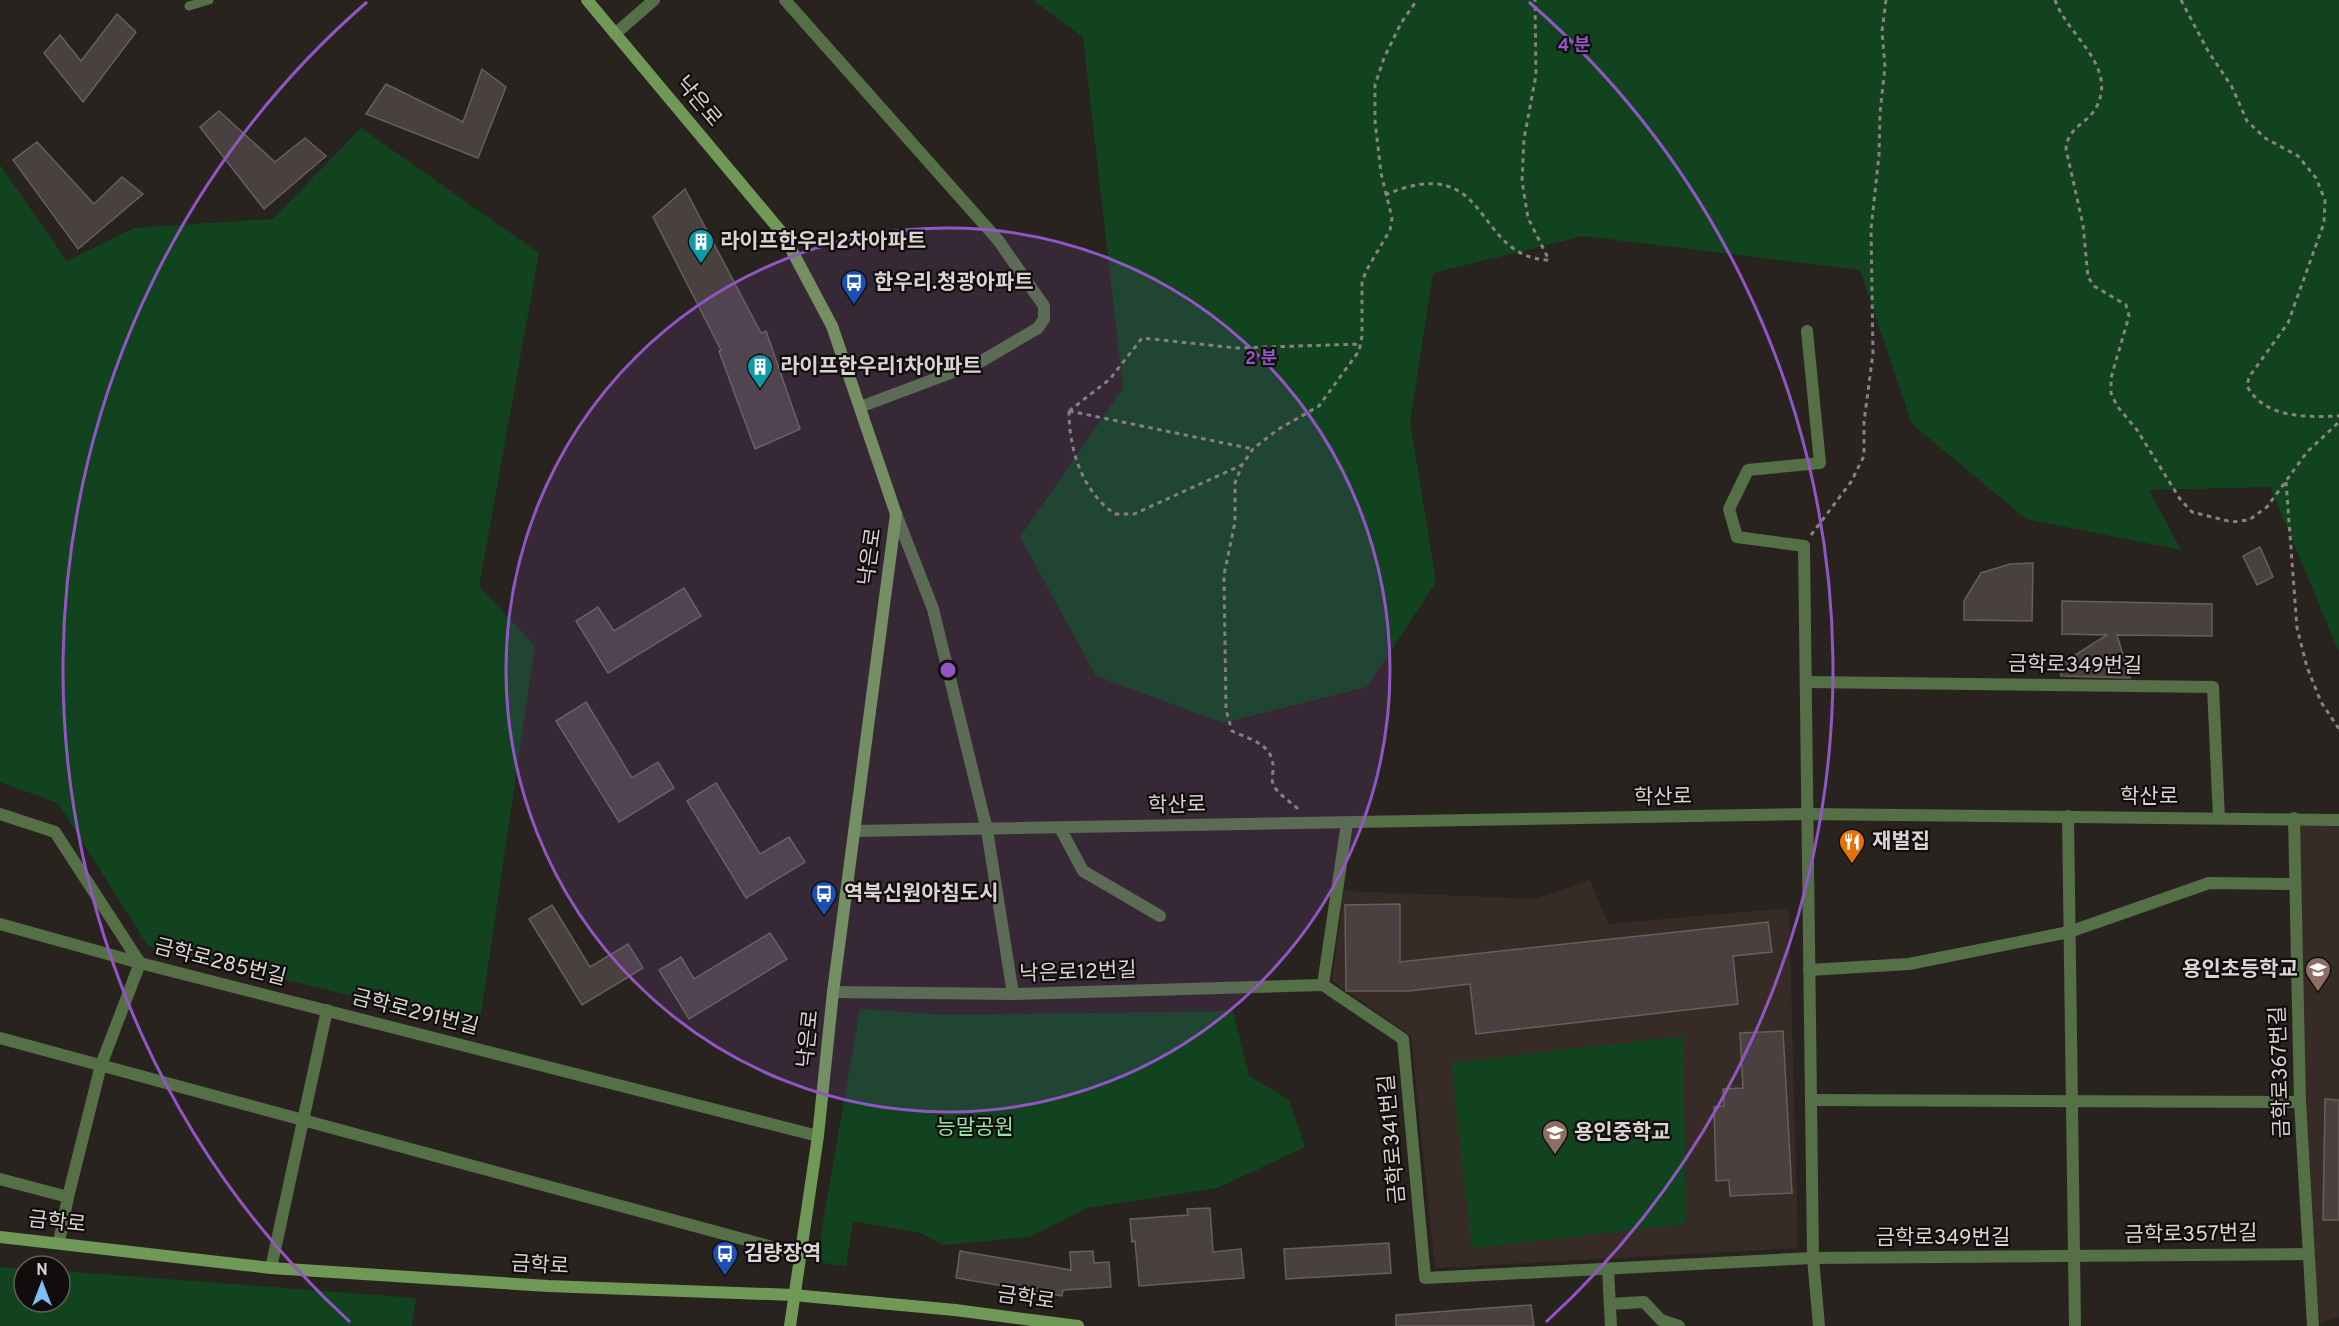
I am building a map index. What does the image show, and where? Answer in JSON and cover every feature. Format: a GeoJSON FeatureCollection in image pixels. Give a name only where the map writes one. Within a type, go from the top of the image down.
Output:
{"type":"FeatureCollection","features":[{"type":"Feature","properties":{"kind":"main road","name":"낙은로"},"geometry":{"type":"LineString","coordinates":[[587,0],[783,234],[832,326],[896,514],[833,992],[818,1136],[798,1254],[790,1326]]}},
{"type":"Feature","properties":{"kind":"main road","name":"금학로"},"geometry":{"type":"LineString","coordinates":[[0,1237],[271,1268],[548,1286],[793,1295],[955,1310],[1078,1326]]}},
{"type":"Feature","properties":{"kind":"street"},"geometry":{"type":"LineString","coordinates":[[615,34],[654,0]]}},
{"type":"Feature","properties":{"kind":"street"},"geometry":{"type":"LineString","coordinates":[[785,0],[998,240],[1044,306],[1044,319],[1038,328],[980,362],[860,407]]}},
{"type":"Feature","properties":{"kind":"street"},"geometry":{"type":"LineString","coordinates":[[1807,332],[1820,463],[1748,470],[1729,509],[1737,537],[1804,546],[1813,1258],[1819,1326]]}},
{"type":"Feature","properties":{"kind":"street"},"geometry":{"type":"LineString","coordinates":[[896,514],[933,609],[987,830],[1013,994]]}},
{"type":"Feature","properties":{"kind":"street","name":"금학로349번길"},"geometry":{"type":"LineString","coordinates":[[1806,682],[2213,687],[2219,818]]}},
{"type":"Feature","properties":{"kind":"street"},"geometry":{"type":"LineString","coordinates":[[0,814],[55,832],[140,963]]}},
{"type":"Feature","properties":{"kind":"street","name":"학산로"},"geometry":{"type":"LineString","coordinates":[[854,831],[1807,814],[2339,820]]}},
{"type":"Feature","properties":{"kind":"street"},"geometry":{"type":"LineString","coordinates":[[2068,816],[2075,1326]]}},
{"type":"Feature","properties":{"kind":"street","name":"금학로367번길"},"geometry":{"type":"LineString","coordinates":[[2294,818],[2300,1102],[2313,1325]]}},
{"type":"Feature","properties":{"kind":"street"},"geometry":{"type":"LineString","coordinates":[[1323,985],[1347,823]]}},
{"type":"Feature","properties":{"kind":"street"},"geometry":{"type":"LineString","coordinates":[[1060,828],[1083,871],[1160,916]]}},
{"type":"Feature","properties":{"kind":"street"},"geometry":{"type":"LineString","coordinates":[[1809,970],[1909,964],[2069,932],[2209,883],[2295,884]]}},
{"type":"Feature","properties":{"kind":"street"},"geometry":{"type":"LineString","coordinates":[[0,924],[140,963]]}},
{"type":"Feature","properties":{"kind":"street","name":"금학로285번길"},"geometry":{"type":"LineString","coordinates":[[59,1242],[101,1065],[140,963],[327,1010]]}},
{"type":"Feature","properties":{"kind":"street","name":"낙은로12번길"},"geometry":{"type":"LineString","coordinates":[[833,992],[1013,994],[1323,985]]}},
{"type":"Feature","properties":{"kind":"street","name":"금학로341번길"},"geometry":{"type":"LineString","coordinates":[[1323,985],[1403,1039],[1425,1278],[1608,1269]]}},
{"type":"Feature","properties":{"kind":"street","name":"금학로291번길"},"geometry":{"type":"LineString","coordinates":[[271,1268],[327,1010],[818,1136]]}},
{"type":"Feature","properties":{"kind":"street"},"geometry":{"type":"LineString","coordinates":[[0,1038],[798,1254]]}},
{"type":"Feature","properties":{"kind":"street"},"geometry":{"type":"LineString","coordinates":[[1811,1101],[2300,1102]]}},
{"type":"Feature","properties":{"kind":"street"},"geometry":{"type":"LineString","coordinates":[[0,1179],[68,1197]]}},
{"type":"Feature","properties":{"kind":"street","name":"금학로357번길"},"geometry":{"type":"LineString","coordinates":[[2073,1256],[2308,1254]]}},
{"type":"Feature","properties":{"kind":"street","name":"금학로349번길"},"geometry":{"type":"LineString","coordinates":[[1608,1269],[1813,1258],[2073,1256]]}},
{"type":"Feature","properties":{"kind":"street"},"geometry":{"type":"LineString","coordinates":[[1608,1269],[1611,1326]]}},
{"type":"Feature","properties":{"kind":"street"},"geometry":{"type":"LineString","coordinates":[[1610,1304],[1644,1302],[1661,1320],[1678,1326]]}},
{"type":"Feature","properties":{"kind":"lane"},"geometry":{"type":"LineString","coordinates":[[189,6],[209,0]]}},
{"type":"Feature","properties":{"kind":"path"},"geometry":{"type":"LineString","coordinates":[[1310,823],[1276,789],[1271,780],[1273,767],[1268,750],[1259,741],[1232,731],[1226,710],[1224,574],[1235,522],[1235,483],[1242,465],[1253,449],[1277,430],[1319,406],[1354,359],[1361,344],[1362,283],[1366,271],[1390,230],[1392,218],[1385,195],[1375,121],[1376,85],[1384,58],[1401,23],[1417,0]]}},
{"type":"Feature","properties":{"kind":"path"},"geometry":{"type":"LineString","coordinates":[[1385,195],[1415,184],[1433,182],[1449,185],[1468,197],[1512,246],[1535,260],[1549,260],[1528,218],[1522,181],[1524,139],[1536,75],[1534,0]]}},
{"type":"Feature","properties":{"kind":"path"},"geometry":{"type":"LineString","coordinates":[[1804,546],[1851,482],[1864,456],[1864,422],[1873,353],[1871,229],[1885,67],[1882,31],[1886,0]]}},
{"type":"Feature","properties":{"kind":"path"},"geometry":{"type":"LineString","coordinates":[[2055,0],[2066,23],[2096,63],[2102,83],[2099,101],[2094,112],[2073,129],[2067,139],[2066,149],[2083,225],[2088,277],[2094,286],[2126,305],[2129,316],[2111,378],[2112,393],[2117,406],[2148,447],[2180,499],[2192,512],[2232,522],[2249,520],[2267,507],[2307,452],[2339,422]]}},
{"type":"Feature","properties":{"kind":"path"},"geometry":{"type":"LineString","coordinates":[[2181,0],[2208,51],[2232,87],[2247,121],[2265,138],[2298,156],[2316,178],[2325,200],[2324,223],[2288,324],[2249,378],[2247,386],[2259,401],[2279,412],[2310,417],[2339,416]]}},
{"type":"Feature","properties":{"kind":"path"},"geometry":{"type":"LineString","coordinates":[[1068,411],[1110,379],[1142,338],[1237,348],[1361,344]]}},
{"type":"Feature","properties":{"kind":"path"},"geometry":{"type":"LineString","coordinates":[[1068,411],[1253,449]]}},
{"type":"Feature","properties":{"kind":"path"},"geometry":{"type":"LineString","coordinates":[[1068,411],[1071,435],[1084,479],[1096,498],[1115,514],[1134,514],[1242,465]]}},
{"type":"Feature","properties":{"kind":"path"},"geometry":{"type":"LineString","coordinates":[[2286,482],[2297,628],[2307,667],[2320,702],[2339,729]]}},
{"type":"Feature","properties":{"kind":"shaded area","name":"용인초등학교"},"geometry":{"type":"Polygon","coordinates":[[[2294,818],[2339,820],[2339,1317],[2320,1323],[2300,1102],[2294,818]]]}},
{"type":"Feature","properties":{"kind":"shaded area"},"geometry":{"type":"Polygon","coordinates":[[[1590,880],[1608,924],[1789,908],[1798,1248],[1435,1268],[1411,1036],[1332,981],[1344,891],[1535,899],[1590,880]]]}},
{"type":"Feature","properties":{"kind":"green space"},"geometry":{"type":"Polygon","coordinates":[[[1033,0],[2339,0],[2339,652],[2270,487],[2149,490],[2181,550],[2026,519],[1912,424],[1860,270],[1583,236],[1433,273],[1410,422],[1436,582],[1367,687],[1223,723],[1096,676],[1020,537],[1123,388],[1083,37],[1033,0]]]}},
{"type":"Feature","properties":{"kind":"green space"},"geometry":{"type":"Polygon","coordinates":[[[361,128],[539,253],[479,586],[535,646],[479,1027],[148,946],[58,803],[0,782],[0,165],[67,261],[134,228],[273,219],[361,128]]]}},
{"type":"Feature","properties":{"kind":"green space","name":"능말공원"},"geometry":{"type":"Polygon","coordinates":[[[860,1009],[948,1015],[1233,1011],[1249,1076],[1289,1100],[1305,1147],[1217,1188],[1087,1208],[1029,1237],[943,1245],[921,1233],[853,1221],[846,1266],[816,1262],[860,1009]]]}},
{"type":"Feature","properties":{"kind":"green space"},"geometry":{"type":"Polygon","coordinates":[[[1683,1036],[1686,1224],[1472,1248],[1451,1063],[1683,1036]]]}},
{"type":"Feature","properties":{"kind":"green space"},"geometry":{"type":"Polygon","coordinates":[[[0,1267],[12,1268],[12,1314],[72,1314],[72,1272],[416,1298],[412,1326],[0,1326],[0,1267]]]}},
{"type":"Feature","properties":{"kind":"building"},"geometry":{"type":"Polygon","coordinates":[[[117,14],[136,32],[83,102],[44,53],[60,35],[81,61],[117,14]]]}},
{"type":"Feature","properties":{"kind":"building"},"geometry":{"type":"Polygon","coordinates":[[[482,69],[506,87],[478,158],[366,114],[386,84],[463,122],[482,69]]]}},
{"type":"Feature","properties":{"kind":"building"},"geometry":{"type":"Polygon","coordinates":[[[219,111],[275,162],[305,138],[326,156],[264,209],[200,127],[219,111]]]}},
{"type":"Feature","properties":{"kind":"building"},"geometry":{"type":"Polygon","coordinates":[[[37,142],[94,204],[122,177],[143,194],[78,249],[13,160],[37,142]]]}},
{"type":"Feature","properties":{"kind":"building"},"geometry":{"type":"Polygon","coordinates":[[[685,189],[761,333],[766,331],[800,429],[755,449],[719,351],[721,350],[653,217],[685,189]]]}},
{"type":"Feature","properties":{"kind":"building"},"geometry":{"type":"Polygon","coordinates":[[[2260,547],[2273,577],[2257,585],[2243,556],[2260,547]]]}},
{"type":"Feature","properties":{"kind":"building"},"geometry":{"type":"Polygon","coordinates":[[[2033,563],[2032,621],[1964,620],[1964,601],[1981,573],[2010,564],[2033,563]]]}},
{"type":"Feature","properties":{"kind":"building"},"geometry":{"type":"Polygon","coordinates":[[[684,588],[701,616],[608,673],[576,621],[598,607],[614,631],[684,588]]]}},
{"type":"Feature","properties":{"kind":"building"},"geometry":{"type":"Polygon","coordinates":[[[2062,601],[2212,604],[2212,636],[2117,635],[2130,678],[2061,676],[2061,664],[2107,635],[2062,634],[2062,601]]]}},
{"type":"Feature","properties":{"kind":"building"},"geometry":{"type":"Polygon","coordinates":[[[586,702],[632,778],[658,762],[674,788],[619,822],[556,721],[586,702]]]}},
{"type":"Feature","properties":{"kind":"building"},"geometry":{"type":"Polygon","coordinates":[[[716,783],[760,854],[789,837],[805,862],[746,898],[687,801],[716,783]]]}},
{"type":"Feature","properties":{"kind":"building"},"geometry":{"type":"Polygon","coordinates":[[[1400,904],[1400,962],[1768,922],[1772,952],[1733,956],[1738,1004],[1476,1034],[1470,984],[1409,991],[1346,991],[1345,905],[1400,904]]]}},
{"type":"Feature","properties":{"kind":"building"},"geometry":{"type":"Polygon","coordinates":[[[552,905],[590,967],[628,944],[643,968],[582,1005],[529,919],[552,905]]]}},
{"type":"Feature","properties":{"kind":"building"},"geometry":{"type":"Polygon","coordinates":[[[770,933],[787,959],[689,1019],[659,970],[681,957],[694,979],[770,933]]]}},
{"type":"Feature","properties":{"kind":"building"},"geometry":{"type":"Polygon","coordinates":[[[1783,1031],[1792,1193],[1730,1196],[1729,1180],[1716,1181],[1714,1107],[1724,1106],[1723,1089],[1743,1088],[1740,1033],[1783,1031]]]}},
{"type":"Feature","properties":{"kind":"building"},"geometry":{"type":"Polygon","coordinates":[[[2325,1099],[2339,1100],[2339,1220],[2323,1220],[2325,1099]]]}},
{"type":"Feature","properties":{"kind":"building"},"geometry":{"type":"Polygon","coordinates":[[[1210,1208],[1213,1252],[1241,1249],[1244,1278],[1139,1286],[1135,1241],[1132,1242],[1130,1219],[1188,1215],[1187,1209],[1210,1208]]]}},
{"type":"Feature","properties":{"kind":"building"},"geometry":{"type":"Polygon","coordinates":[[[1389,1243],[1391,1273],[1286,1279],[1284,1249],[1389,1243]]]}},
{"type":"Feature","properties":{"kind":"building"},"geometry":{"type":"Polygon","coordinates":[[[960,1251],[1071,1270],[1070,1252],[1093,1251],[1094,1263],[1109,1262],[1111,1287],[1063,1290],[1062,1296],[956,1278],[960,1251]]]}},
{"type":"Feature","properties":{"kind":"building"},"geometry":{"type":"Polygon","coordinates":[[[1531,1305],[1534,1326],[1396,1326],[1396,1315],[1531,1305]]]}},
{"type":"Feature","properties":{"kind":"place","name":"라이프한우리2차아파트"},"geometry":{"type":"Point","coordinates":[701,265]}},
{"type":"Feature","properties":{"kind":"place","name":"한우리.청광아파트"},"geometry":{"type":"Point","coordinates":[854,306]}},
{"type":"Feature","properties":{"kind":"place","name":"라이프한우리1차아파트"},"geometry":{"type":"Point","coordinates":[760,390]}},
{"type":"Feature","properties":{"kind":"place","name":"재벌집"},"geometry":{"type":"Point","coordinates":[1852,865]}},
{"type":"Feature","properties":{"kind":"place","name":"역북신원아침도시"},"geometry":{"type":"Point","coordinates":[824,917]}},
{"type":"Feature","properties":{"kind":"place","name":"용인초등학교"},"geometry":{"type":"Point","coordinates":[2318,993]}},
{"type":"Feature","properties":{"kind":"place","name":"용인중학교"},"geometry":{"type":"Point","coordinates":[1555,1156]}},
{"type":"Feature","properties":{"kind":"place","name":"김량장역"},"geometry":{"type":"Point","coordinates":[725,1277]}}]}
